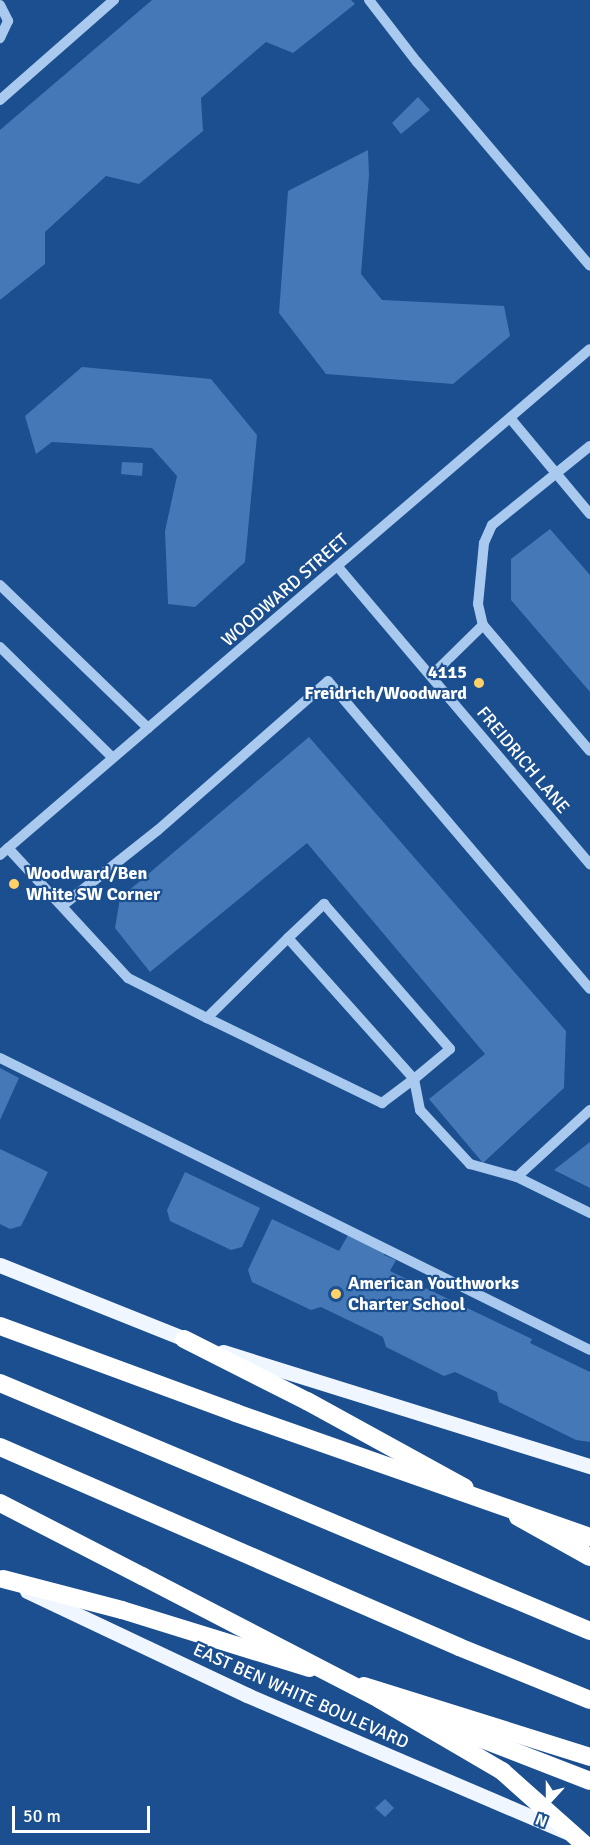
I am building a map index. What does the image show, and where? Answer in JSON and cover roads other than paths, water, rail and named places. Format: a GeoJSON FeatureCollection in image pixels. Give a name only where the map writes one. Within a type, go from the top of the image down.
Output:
{"type":"FeatureCollection","features":[{"type":"Feature","properties":{"kind":"highway"},"geometry":{"type":"LineString","coordinates":[[0,1326],[236,1413],[590,1537]]}},
{"type":"Feature","properties":{"kind":"highway"},"geometry":{"type":"LineString","coordinates":[[184,1339],[316,1406],[590,1557]]}},
{"type":"Feature","properties":{"kind":"highway"},"geometry":{"type":"LineString","coordinates":[[0,1383],[590,1631]]}},
{"type":"Feature","properties":{"kind":"highway"},"geometry":{"type":"LineString","coordinates":[[0,1447],[438,1638],[590,1700]]}},
{"type":"Feature","properties":{"kind":"highway"},"geometry":{"type":"LineString","coordinates":[[0,1503],[379,1699],[502,1771],[585,1845]]}},
{"type":"Feature","properties":{"kind":"highway"},"geometry":{"type":"LineString","coordinates":[[1,1578],[122,1610],[590,1757]]}},
{"type":"Feature","properties":{"kind":"highway"},"geometry":{"type":"LineString","coordinates":[[379,1699],[590,1781]]}},
{"type":"Feature","properties":{"kind":"main road"},"geometry":{"type":"LineString","coordinates":[[0,1265],[184,1339],[590,1466]]}},
{"type":"Feature","properties":{"kind":"main road","name":"EAST BEN WHITE BOULEVARD"},"geometry":{"type":"LineString","coordinates":[[1,1578],[247,1695],[590,1842]]}},
{"type":"Feature","properties":{"kind":"street"},"geometry":{"type":"LineString","coordinates":[[0,100],[114,0]]}},
{"type":"Feature","properties":{"kind":"street"},"geometry":{"type":"LineString","coordinates":[[369,0],[417,62],[590,266]]}},
{"type":"Feature","properties":{"kind":"street"},"geometry":{"type":"LineString","coordinates":[[0,5],[8,21],[0,38]]}},
{"type":"Feature","properties":{"kind":"street","name":"WOODWARD STREET"},"geometry":{"type":"LineString","coordinates":[[4,851],[590,349]]}},
{"type":"Feature","properties":{"kind":"street"},"geometry":{"type":"LineString","coordinates":[[510,418],[590,514]]}},
{"type":"Feature","properties":{"kind":"street"},"geometry":{"type":"LineString","coordinates":[[590,446],[492,525],[484,543],[478,604],[483,625],[590,751]]}},
{"type":"Feature","properties":{"kind":"street","name":"FREIDRICH LANE"},"geometry":{"type":"LineString","coordinates":[[338,567],[590,864]]}},
{"type":"Feature","properties":{"kind":"street"},"geometry":{"type":"LineString","coordinates":[[0,585],[148,728]]}},
{"type":"Feature","properties":{"kind":"street"},"geometry":{"type":"LineString","coordinates":[[431,676],[483,625]]}},
{"type":"Feature","properties":{"kind":"street"},"geometry":{"type":"LineString","coordinates":[[0,646],[113,758]]}},
{"type":"Feature","properties":{"kind":"street"},"geometry":{"type":"LineString","coordinates":[[62,906],[158,830],[328,681],[590,989]]}},
{"type":"Feature","properties":{"kind":"street"},"geometry":{"type":"LineString","coordinates":[[4,851],[62,906],[128,978],[207,1018],[382,1103],[450,1049],[324,904],[207,1018]]}},
{"type":"Feature","properties":{"kind":"street"},"geometry":{"type":"LineString","coordinates":[[288,938],[414,1079],[420,1110],[470,1164],[517,1177],[590,1213]]}},
{"type":"Feature","properties":{"kind":"street"},"geometry":{"type":"LineString","coordinates":[[0,1058],[590,1350]]}},
{"type":"Feature","properties":{"kind":"street"},"geometry":{"type":"LineString","coordinates":[[517,1177],[590,1110]]}},
{"type":"Feature","properties":{"kind":"place","name":"4115 Freidrich/Woodward"},"geometry":{"type":"Point","coordinates":[479,683]}},
{"type":"Feature","properties":{"kind":"place","name":"Woodward/Ben White SW Corner"},"geometry":{"type":"Point","coordinates":[14,884]}},
{"type":"Feature","properties":{"kind":"place","name":"American Youthworks Charter School"},"geometry":{"type":"Point","coordinates":[336,1294]}}]}
